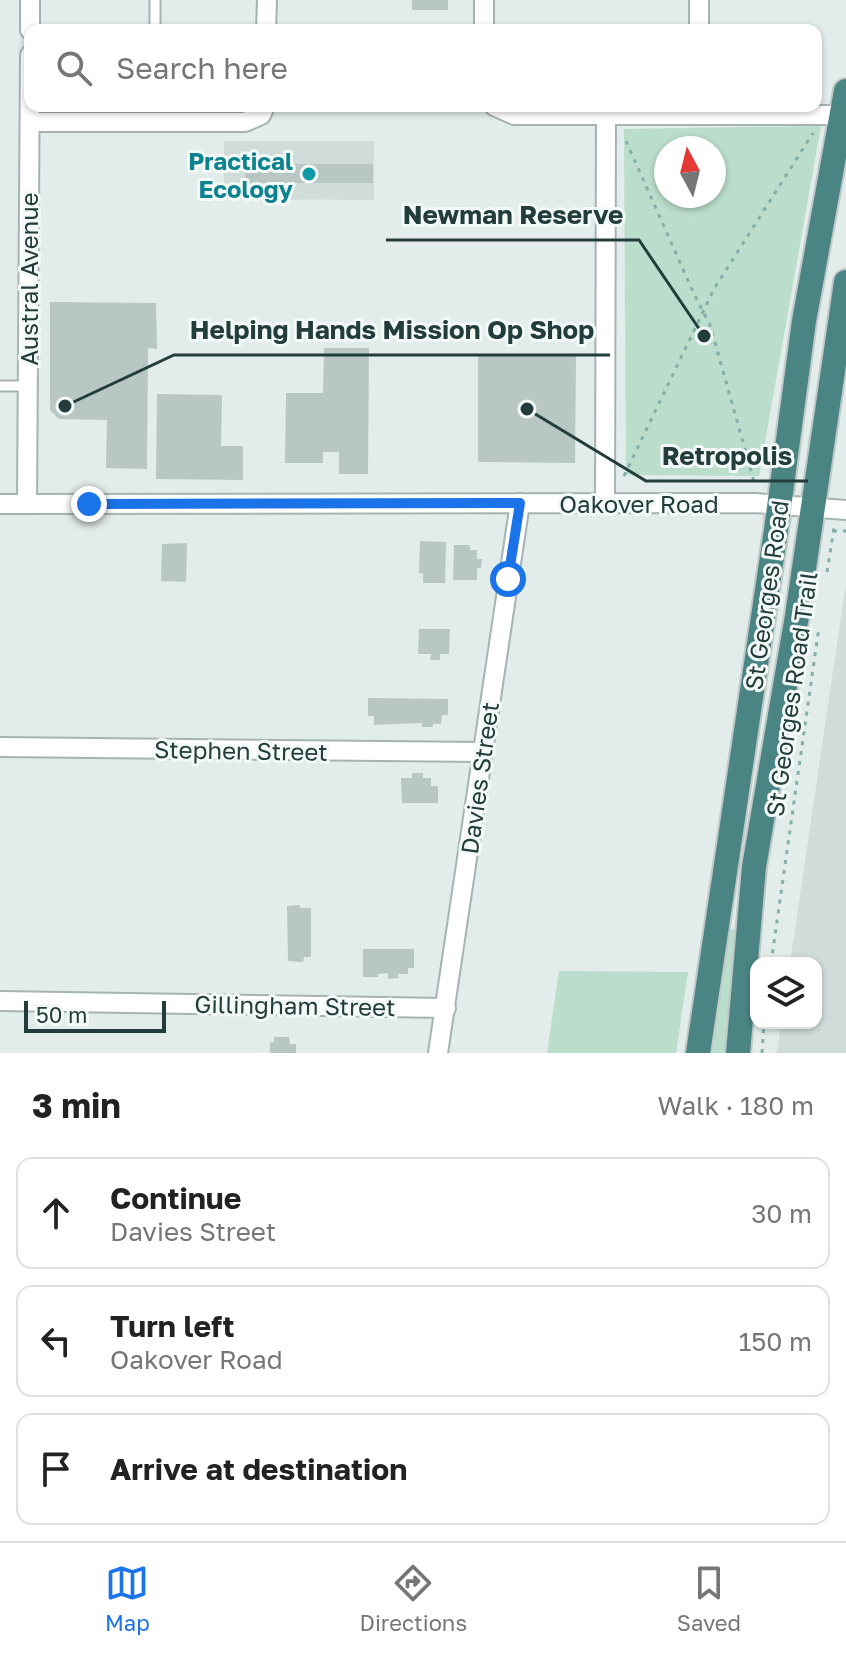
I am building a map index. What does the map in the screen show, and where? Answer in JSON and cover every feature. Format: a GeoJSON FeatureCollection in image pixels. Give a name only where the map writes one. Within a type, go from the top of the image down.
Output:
{"type":"FeatureCollection","features":[{"type":"Feature","properties":{"kind":"highway","name":"St Georges Road"},"geometry":{"type":"LineString","coordinates":[[698,1053],[836,107]]}},
{"type":"Feature","properties":{"kind":"highway","name":"St Georges Road"},"geometry":{"type":"LineString","coordinates":[[738,1053],[754,867],[797,616],[846,282]]}},
{"type":"Feature","properties":{"kind":"street"},"geometry":{"type":"LineString","coordinates":[[30,0],[30,24]]}},
{"type":"Feature","properties":{"kind":"street"},"geometry":{"type":"LineString","coordinates":[[266,24],[267,0]]}},
{"type":"Feature","properties":{"kind":"street"},"geometry":{"type":"LineString","coordinates":[[484,0],[484,24]]}},
{"type":"Feature","properties":{"kind":"street"},"geometry":{"type":"LineString","coordinates":[[699,0],[699,24]]}},
{"type":"Feature","properties":{"kind":"street","name":"Austral Avenue"},"geometry":{"type":"LineString","coordinates":[[27,504],[30,112]]}},
{"type":"Feature","properties":{"kind":"street"},"geometry":{"type":"LineString","coordinates":[[30,122],[154,114],[245,122],[262,112]]}},
{"type":"Feature","properties":{"kind":"street"},"geometry":{"type":"LineString","coordinates":[[507,112],[514,115],[675,112]]}},
{"type":"Feature","properties":{"kind":"street"},"geometry":{"type":"LineString","coordinates":[[605,503],[606,115]]}},
{"type":"Feature","properties":{"kind":"street","name":"Davies Street"},"geometry":{"type":"LineString","coordinates":[[438,1053],[520,503]]}},
{"type":"Feature","properties":{"kind":"street","name":"Oakover Road"},"geometry":{"type":"LineString","coordinates":[[0,504],[605,503],[780,505],[842,510]]}},
{"type":"Feature","properties":{"kind":"street","name":"Stephen Street"},"geometry":{"type":"LineString","coordinates":[[0,747],[483,752]]}},
{"type":"Feature","properties":{"kind":"street","name":"Gillingham Street"},"geometry":{"type":"LineString","coordinates":[[0,1001],[446,1008]]}},
{"type":"Feature","properties":{"kind":"lane"},"geometry":{"type":"LineString","coordinates":[[155,0],[155,24]]}},
{"type":"Feature","properties":{"kind":"lane"},"geometry":{"type":"LineString","coordinates":[[0,386],[28,386]]}},
{"type":"Feature","properties":{"kind":"path"},"geometry":{"type":"LineString","coordinates":[[622,483],[714,289],[813,133],[836,107]]}},
{"type":"Feature","properties":{"kind":"path"},"geometry":{"type":"LineString","coordinates":[[813,133],[818,139]]}},
{"type":"Feature","properties":{"kind":"path"},"geometry":{"type":"LineString","coordinates":[[606,134],[624,136],[710,325],[755,485]]}},
{"type":"Feature","properties":{"kind":"path"},"geometry":{"type":"LineString","coordinates":[[749,487],[762,480]]}},
{"type":"Feature","properties":{"kind":"path","name":"St Georges Road Trail"},"geometry":{"type":"LineString","coordinates":[[827,571],[833,531],[842,510]]}},
{"type":"Feature","properties":{"kind":"path"},"geometry":{"type":"LineString","coordinates":[[833,531],[846,531]]}},
{"type":"Feature","properties":{"kind":"path","name":"St Georges Road Trail"},"geometry":{"type":"LineString","coordinates":[[772,957],[820,618]]}},
{"type":"Feature","properties":{"kind":"path"},"geometry":{"type":"LineString","coordinates":[[762,1053],[764,1029]]}},
{"type":"Feature","properties":{"kind":"shaded area"},"geometry":{"type":"Polygon","coordinates":[[[224,141],[374,141],[374,200],[224,199],[224,141]]]}},
{"type":"Feature","properties":{"kind":"shaded area"},"geometry":{"type":"Polygon","coordinates":[[[846,583],[846,1053],[777,1053],[780,1029],[822,1029],[822,957],[791,957],[846,583]]]}},
{"type":"Feature","properties":{"kind":"green space"},"geometry":{"type":"Polygon","coordinates":[[[821,126],[759,476],[626,475],[624,129],[821,126]]]}},
{"type":"Feature","properties":{"kind":"green space"},"geometry":{"type":"Polygon","coordinates":[[[726,929],[736,930],[726,1053],[708,1053],[726,929]]]}},
{"type":"Feature","properties":{"kind":"green space"},"geometry":{"type":"Polygon","coordinates":[[[559,971],[688,972],[676,1053],[547,1053],[559,971]]]}},
{"type":"Feature","properties":{"kind":"building"},"geometry":{"type":"Polygon","coordinates":[[[412,0],[448,0],[448,10],[412,10],[412,0]]]}},
{"type":"Feature","properties":{"kind":"building","name":"Practical Ecology"},"geometry":{"type":"Polygon","coordinates":[[[246,164],[373,164],[373,183],[245,183],[246,164]]]}},
{"type":"Feature","properties":{"kind":"building"},"geometry":{"type":"Polygon","coordinates":[[[50,302],[156,303],[157,349],[148,348],[147,469],[106,468],[107,420],[59,419],[50,410],[50,302]]]}},
{"type":"Feature","properties":{"kind":"building"},"geometry":{"type":"Polygon","coordinates":[[[324,348],[369,348],[368,474],[339,474],[339,452],[323,452],[323,463],[285,463],[286,393],[323,393],[324,348]]]}},
{"type":"Feature","properties":{"kind":"building"},"geometry":{"type":"Polygon","coordinates":[[[478,354],[576,355],[575,463],[478,462],[478,354]]]}},
{"type":"Feature","properties":{"kind":"building"},"geometry":{"type":"Polygon","coordinates":[[[157,394],[222,395],[221,446],[243,446],[243,480],[156,479],[157,394]]]}},
{"type":"Feature","properties":{"kind":"building"},"geometry":{"type":"Polygon","coordinates":[[[420,541],[446,542],[445,583],[423,583],[423,573],[419,573],[420,541]]]}},
{"type":"Feature","properties":{"kind":"building"},"geometry":{"type":"Polygon","coordinates":[[[187,543],[186,582],[161,581],[162,544],[187,543]]]}},
{"type":"Feature","properties":{"kind":"building"},"geometry":{"type":"Polygon","coordinates":[[[454,545],[470,545],[470,550],[477,550],[477,559],[482,559],[481,568],[477,568],[477,580],[453,580],[454,545]]]}},
{"type":"Feature","properties":{"kind":"building"},"geometry":{"type":"Polygon","coordinates":[[[419,629],[450,629],[449,654],[440,654],[440,660],[430,660],[431,654],[418,654],[419,629]]]}},
{"type":"Feature","properties":{"kind":"building"},"geometry":{"type":"Polygon","coordinates":[[[368,698],[448,699],[448,715],[442,715],[441,724],[433,724],[433,727],[422,727],[422,723],[374,725],[374,716],[368,716],[368,698]]]}},
{"type":"Feature","properties":{"kind":"building"},"geometry":{"type":"Polygon","coordinates":[[[412,773],[423,773],[423,778],[431,778],[431,786],[438,786],[438,803],[402,803],[401,778],[412,778],[412,773]]]}},
{"type":"Feature","properties":{"kind":"building"},"geometry":{"type":"Polygon","coordinates":[[[300,905],[300,908],[311,908],[311,957],[304,957],[303,962],[288,961],[287,906],[300,905]]]}},
{"type":"Feature","properties":{"kind":"building"},"geometry":{"type":"Polygon","coordinates":[[[363,949],[414,949],[414,968],[408,968],[408,974],[398,974],[398,978],[388,979],[388,973],[363,977],[363,949]]]}},
{"type":"Feature","properties":{"kind":"building"},"geometry":{"type":"Polygon","coordinates":[[[274,1037],[289,1037],[290,1044],[296,1044],[296,1053],[270,1053],[270,1042],[274,1042],[274,1037]]]}},
{"type":"Feature","properties":{"kind":"place","name":"Practical Ecology"},"geometry":{"type":"Point","coordinates":[309,174]}},
{"type":"Feature","properties":{"kind":"place","name":"Newman Reserve"},"geometry":{"type":"Point","coordinates":[704,336]}},
{"type":"Feature","properties":{"kind":"place","name":"Helping Hands Mission Op Shop"},"geometry":{"type":"Point","coordinates":[65,406]}},
{"type":"Feature","properties":{"kind":"place","name":"Retropolis"},"geometry":{"type":"Point","coordinates":[527,409]}},
{"type":"Feature","properties":{"kind":"route"},"geometry":{"type":"LineString","coordinates":[[89,504],[520,503],[508,579]]}}]}
